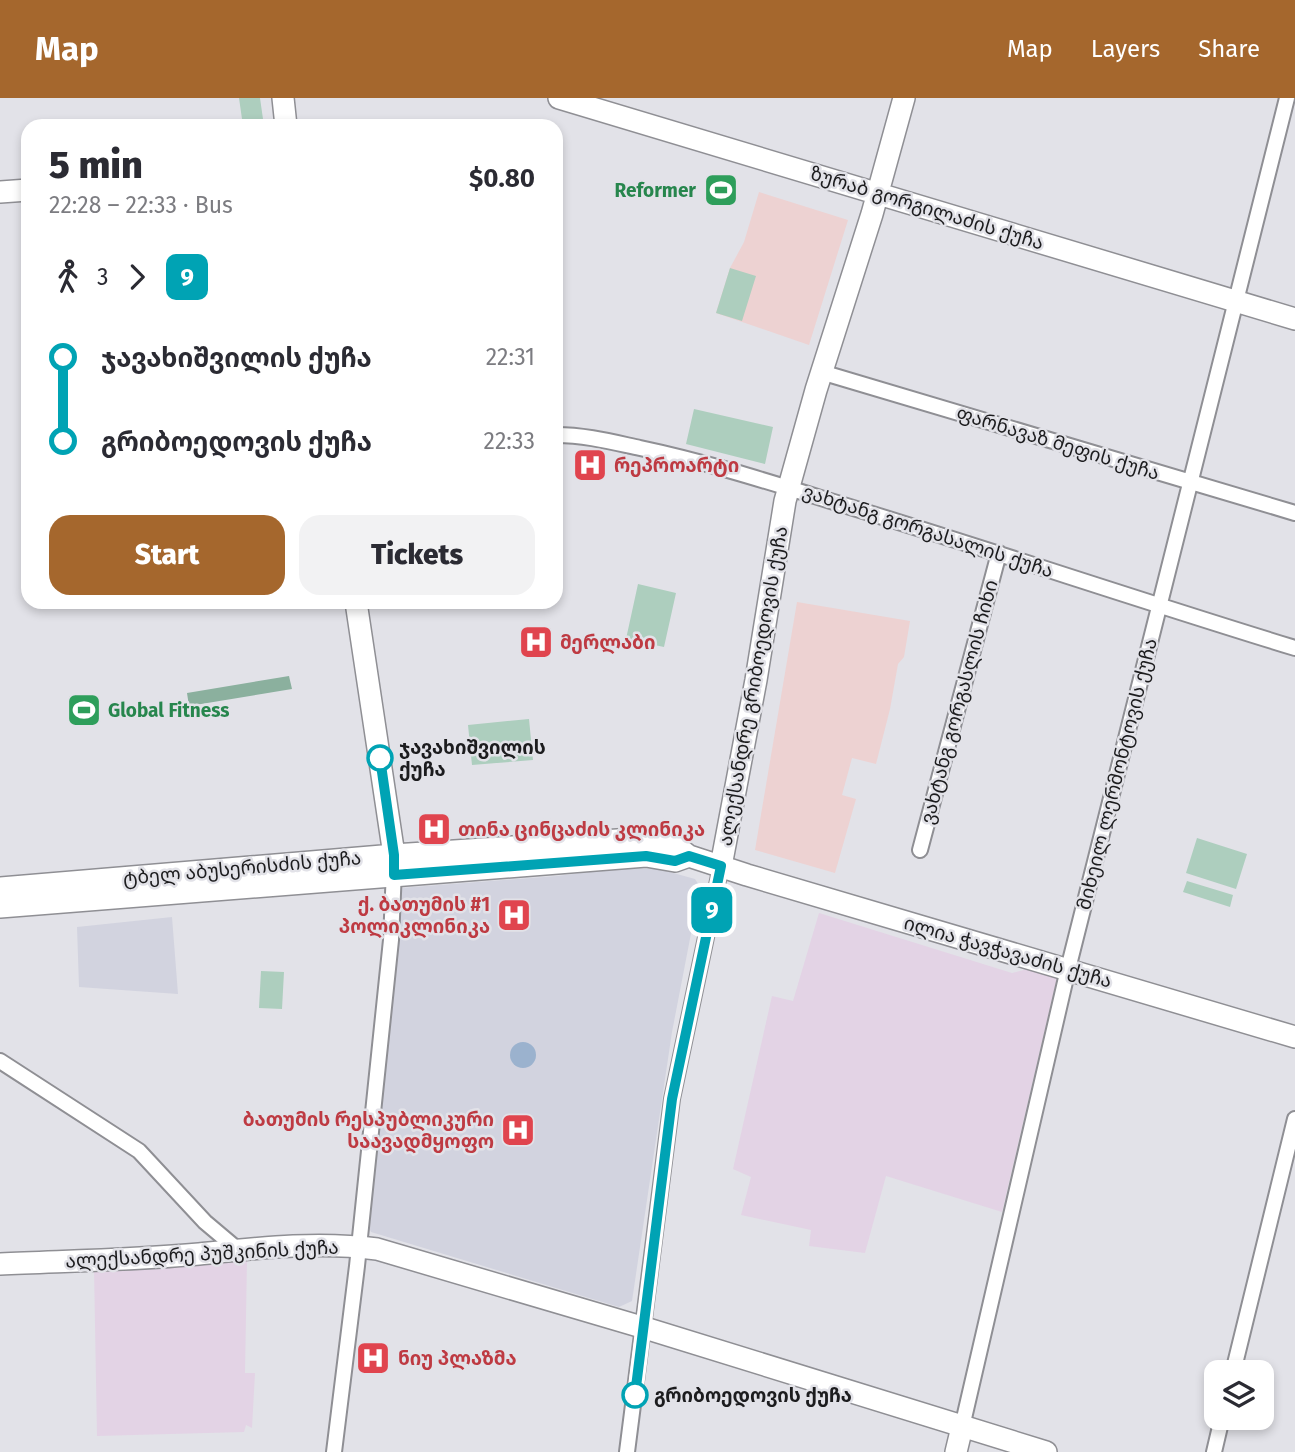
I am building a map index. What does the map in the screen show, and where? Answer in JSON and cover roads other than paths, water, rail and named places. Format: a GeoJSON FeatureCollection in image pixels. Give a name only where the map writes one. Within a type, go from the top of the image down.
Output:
{"type":"FeatureCollection","features":[{"type":"Feature","properties":{"kind":"street"},"geometry":{"type":"LineString","coordinates":[[283,98],[285,119]]}},
{"type":"Feature","properties":{"kind":"street","name":"ალექსანდრე გრიბოედოვის ქუჩა"},"geometry":{"type":"LineString","coordinates":[[627,1452],[645,1328],[672,1099],[755,689],[788,487],[821,372],[878,193],[904,98]]}},
{"type":"Feature","properties":{"kind":"street","name":"მიხეილ ლერმონტოვის ქუჩა"},"geometry":{"type":"LineString","coordinates":[[956,1452],[1068,969],[1287,98]]}},
{"type":"Feature","properties":{"kind":"street","name":"ზურაბ გორგილაძის ქუჩა"},"geometry":{"type":"LineString","coordinates":[[566,99],[1295,319]]}},
{"type":"Feature","properties":{"kind":"street"},"geometry":{"type":"LineString","coordinates":[[0,192],[21,190]]}},
{"type":"Feature","properties":{"kind":"street"},"geometry":{"type":"LineString","coordinates":[[0,205],[21,204]]}},
{"type":"Feature","properties":{"kind":"street","name":"ფარნავაზ მეფის ქუჩა"},"geometry":{"type":"LineString","coordinates":[[821,372],[1295,513]]}},
{"type":"Feature","properties":{"kind":"street","name":"ვახტანგ გორგასალის ქუჩა"},"geometry":{"type":"LineString","coordinates":[[563,435],[580,435],[653,451],[788,487],[1295,648]]}},
{"type":"Feature","properties":{"kind":"street","name":"ვახტანგ გორგასლის ჩიხი"},"geometry":{"type":"LineString","coordinates":[[920,850],[999,553]]}},
{"type":"Feature","properties":{"kind":"street"},"geometry":{"type":"LineString","coordinates":[[334,1452],[390,953],[394,865],[357,609]]}},
{"type":"Feature","properties":{"kind":"street","name":"ტბელ აბუსერისძის ქუჩა"},"geometry":{"type":"LineString","coordinates":[[0,908],[647,838],[676,846],[689,856],[721,866]]}},
{"type":"Feature","properties":{"kind":"street","name":"ტბელ აბუსერისძის ქუჩა"},"geometry":{"type":"LineString","coordinates":[[0,888],[394,865]]}},
{"type":"Feature","properties":{"kind":"street","name":"ილია ჭავჭავაძის ქუჩა"},"geometry":{"type":"LineString","coordinates":[[721,866],[1295,1037]]}},
{"type":"Feature","properties":{"kind":"street"},"geometry":{"type":"LineString","coordinates":[[0,1061],[139,1151],[205,1222],[237,1249]]}},
{"type":"Feature","properties":{"kind":"street"},"geometry":{"type":"LineString","coordinates":[[1236,1360],[1295,1119]]}},
{"type":"Feature","properties":{"kind":"street","name":"ალექსანდრე პუშკინის ქუჩა"},"geometry":{"type":"LineString","coordinates":[[0,1264],[199,1254],[237,1249],[377,1249],[645,1328],[1046,1452]]}},
{"type":"Feature","properties":{"kind":"street"},"geometry":{"type":"LineString","coordinates":[[1214,1452],[1219,1430]]}},
{"type":"Feature","properties":{"kind":"water"},"geometry":{"type":"Polygon","coordinates":[[[523,1042],[532,1046],[536,1055],[532,1064],[523,1068],[514,1064],[510,1055],[514,1046],[523,1042]]]}},
{"type":"Feature","properties":{"kind":"place","name":"Reformer"},"geometry":{"type":"Point","coordinates":[721,190]}},
{"type":"Feature","properties":{"kind":"place","name":"რეპროარტი"},"geometry":{"type":"Point","coordinates":[590,465]}},
{"type":"Feature","properties":{"kind":"place","name":"მერლაბი"},"geometry":{"type":"Point","coordinates":[536,642]}},
{"type":"Feature","properties":{"kind":"place","name":"Global Fitness"},"geometry":{"type":"Point","coordinates":[84,710]}},
{"type":"Feature","properties":{"kind":"place","name":"ჯავახიშვილის ქუჩა"},"geometry":{"type":"Point","coordinates":[380,758]}},
{"type":"Feature","properties":{"kind":"place","name":"თინა ცინცაძის კლინიკა"},"geometry":{"type":"Point","coordinates":[434,829]}},
{"type":"Feature","properties":{"kind":"place","name":"ქ. ბათუმის #1 პოლიკლინიკა"},"geometry":{"type":"Point","coordinates":[514,915]}},
{"type":"Feature","properties":{"kind":"place","name":"ბათუმის რესპუბლიკური საავადმყოფო"},"geometry":{"type":"Point","coordinates":[518,1130]}},
{"type":"Feature","properties":{"kind":"place","name":"ნიუ პლაზმა"},"geometry":{"type":"Point","coordinates":[373,1358]}},
{"type":"Feature","properties":{"kind":"place","name":"გრიბოედოვის ქუჩა"},"geometry":{"type":"Point","coordinates":[635,1395]}}]}
